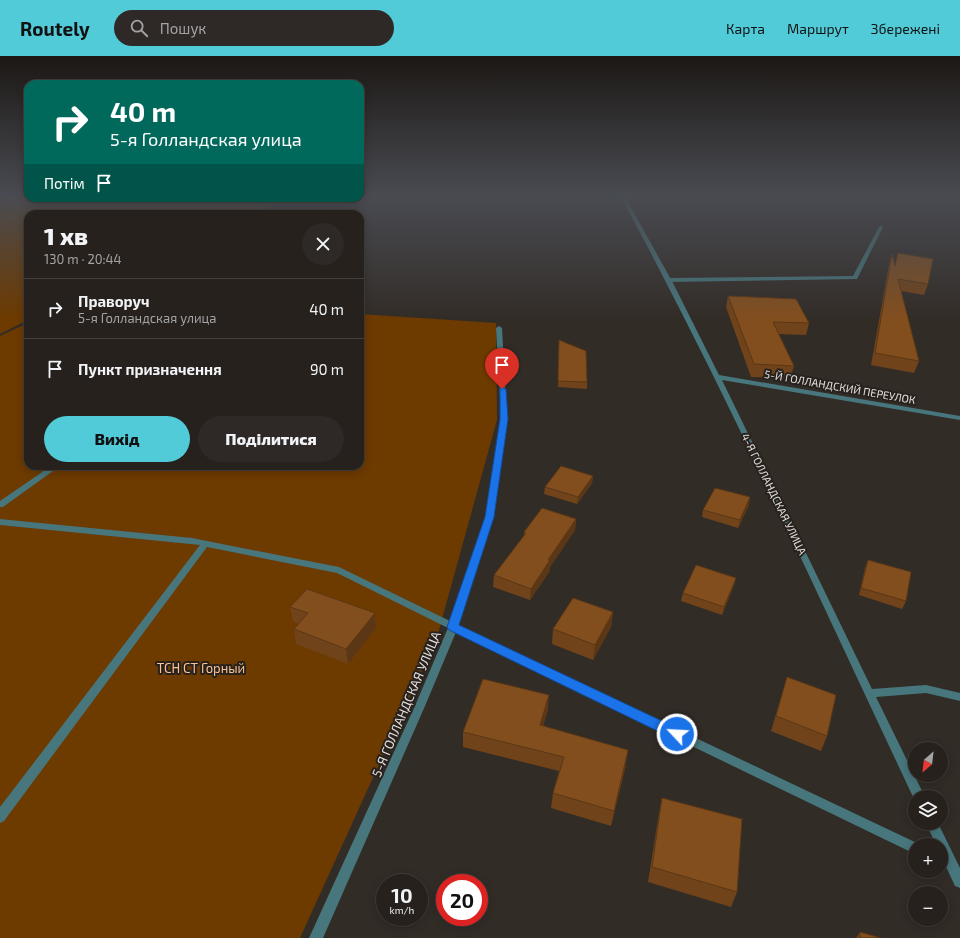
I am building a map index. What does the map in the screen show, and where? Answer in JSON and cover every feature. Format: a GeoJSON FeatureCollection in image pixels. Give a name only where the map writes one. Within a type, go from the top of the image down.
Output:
{"type":"FeatureCollection","features":[{"type":"Feature","properties":{"kind":"street","name":"4-Я ГОЛЛАНДСКАЯ УЛИЦА"},"geometry":{"type":"LineString","coordinates":[[644,236],[717,377],[916,790]]}},
{"type":"Feature","properties":{"kind":"street"},"geometry":{"type":"LineString","coordinates":[[668,280],[855,278],[876,236]]}},
{"type":"Feature","properties":{"kind":"street","name":"5-Я ГОЛЛАНДСКАЯ УЛИЦА"},"geometry":{"type":"LineString","coordinates":[[316,938],[420,706],[453,627],[489,517],[504,419],[499,328]]}},
{"type":"Feature","properties":{"kind":"street","name":"5-Й ГОЛЛАНДСКИЙ ПЕРЕУЛОК"},"geometry":{"type":"LineString","coordinates":[[717,377],[960,418]]}},
{"type":"Feature","properties":{"kind":"street"},"geometry":{"type":"LineString","coordinates":[[0,505],[50,470]]}},
{"type":"Feature","properties":{"kind":"street"},"geometry":{"type":"LineString","coordinates":[[0,522],[192,541],[339,570],[453,627],[908,845]]}},
{"type":"Feature","properties":{"kind":"street"},"geometry":{"type":"LineString","coordinates":[[0,817],[205,544]]}},
{"type":"Feature","properties":{"kind":"street"},"geometry":{"type":"LineString","coordinates":[[870,693],[926,689],[960,697]]}},
{"type":"Feature","properties":{"kind":"street"},"geometry":{"type":"LineString","coordinates":[[935,830],[960,882]]}},
{"type":"Feature","properties":{"kind":"green space"},"geometry":{"type":"Polygon","coordinates":[[[0,236],[24,236],[24,322],[0,334],[0,236]]]}},
{"type":"Feature","properties":{"kind":"green space","name":"ТСН СТ Горный"},"geometry":{"type":"Polygon","coordinates":[[[364,314],[496,323],[497,420],[437,637],[300,938],[0,938],[0,336],[24,325],[24,470],[364,470],[364,314]]]}},
{"type":"Feature","properties":{"kind":"building"},"geometry":{"type":"Polygon","coordinates":[[[898,253],[933,259],[928,284],[898,279],[919,361],[875,353],[892,254],[895,266],[898,253]]]}},
{"type":"Feature","properties":{"kind":"building"},"geometry":{"type":"Polygon","coordinates":[[[728,296],[796,299],[809,323],[773,322],[794,366],[754,364],[728,296]]]}},
{"type":"Feature","properties":{"kind":"building"},"geometry":{"type":"Polygon","coordinates":[[[559,340],[586,351],[587,382],[558,381],[559,340]]]}},
{"type":"Feature","properties":{"kind":"building"},"geometry":{"type":"Polygon","coordinates":[[[561,466],[593,476],[578,497],[545,487],[561,466]]]}},
{"type":"Feature","properties":{"kind":"building"},"geometry":{"type":"Polygon","coordinates":[[[715,488],[750,497],[740,520],[703,510],[715,488]]]}},
{"type":"Feature","properties":{"kind":"building"},"geometry":{"type":"Polygon","coordinates":[[[542,508],[576,519],[548,560],[550,560],[531,589],[494,575],[526,533],[524,532],[542,508]]]}},
{"type":"Feature","properties":{"kind":"building"},"geometry":{"type":"Polygon","coordinates":[[[868,560],[911,572],[906,601],[861,588],[868,560]]]}},
{"type":"Feature","properties":{"kind":"building"},"geometry":{"type":"Polygon","coordinates":[[[696,565],[736,578],[724,607],[683,593],[696,565]]]}},
{"type":"Feature","properties":{"kind":"building"},"geometry":{"type":"Polygon","coordinates":[[[307,589],[375,613],[346,649],[294,629],[308,613],[290,607],[307,589]]]}},
{"type":"Feature","properties":{"kind":"building"},"geometry":{"type":"Polygon","coordinates":[[[573,598],[613,612],[595,645],[553,629],[573,598]]]}},
{"type":"Feature","properties":{"kind":"building"},"geometry":{"type":"Polygon","coordinates":[[[787,677],[836,695],[827,736],[776,716],[787,677]]]}},
{"type":"Feature","properties":{"kind":"building"},"geometry":{"type":"Polygon","coordinates":[[[483,679],[549,695],[540,725],[628,750],[614,811],[553,793],[564,757],[463,732],[483,679]]]}},
{"type":"Feature","properties":{"kind":"building"},"geometry":{"type":"Polygon","coordinates":[[[662,798],[742,819],[737,892],[652,867],[662,798]]]}},
{"type":"Feature","properties":{"kind":"building"},"geometry":{"type":"Polygon","coordinates":[[[860,932],[881,938],[860,938],[860,932]]]}},
{"type":"Feature","properties":{"kind":"route"},"geometry":{"type":"LineString","coordinates":[[502,389],[504,419],[489,517],[453,627],[677,734]]}}]}
